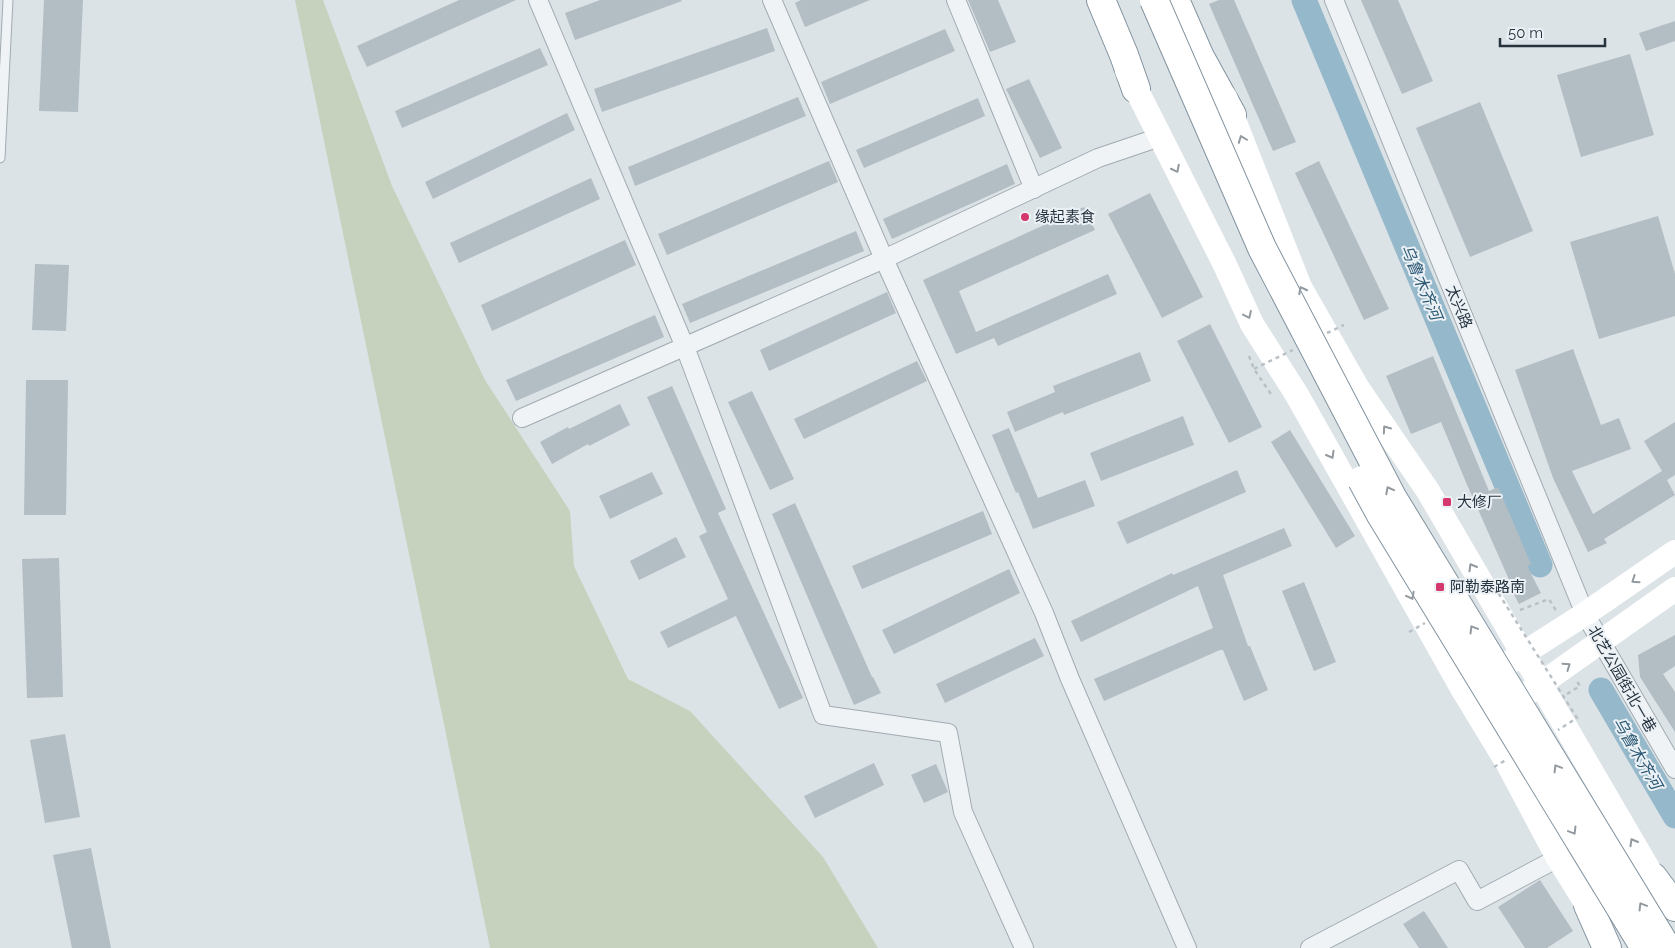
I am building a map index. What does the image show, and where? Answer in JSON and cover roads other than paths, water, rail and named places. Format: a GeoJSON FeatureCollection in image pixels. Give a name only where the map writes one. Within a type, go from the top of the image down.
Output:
{"type":"FeatureCollection","features":[{"type":"Feature","properties":{"kind":"highway"},"geometry":{"type":"LineString","coordinates":[[1135,0],[1251,266],[1380,515],[1645,948]]}},
{"type":"Feature","properties":{"kind":"highway"},"geometry":{"type":"LineString","coordinates":[[1154,0],[1262,248],[1392,497],[1667,948]]}},
{"type":"Feature","properties":{"kind":"highway"},"geometry":{"type":"LineString","coordinates":[[1175,0],[1200,57],[1232,115]]}},
{"type":"Feature","properties":{"kind":"highway"},"geometry":{"type":"LineString","coordinates":[[1099,1],[1124,55],[1136,89]]}},
{"type":"Feature","properties":{"kind":"highway"},"geometry":{"type":"LineString","coordinates":[[1653,877],[1675,907]]}},
{"type":"Feature","properties":{"kind":"highway"},"geometry":{"type":"LineString","coordinates":[[1588,905],[1607,948]]}},
{"type":"Feature","properties":{"kind":"main road"},"geometry":{"type":"LineString","coordinates":[[1188,0],[1300,287],[1357,387],[1428,491],[1675,915]]}},
{"type":"Feature","properties":{"kind":"main road"},"geometry":{"type":"LineString","coordinates":[[1136,89],[1225,265],[1252,324],[1297,395],[1463,690],[1508,764],[1558,858],[1614,948]]}},
{"type":"Feature","properties":{"kind":"main road"},"geometry":{"type":"LineString","coordinates":[[1463,690],[1585,614],[1675,552]]}},
{"type":"Feature","properties":{"kind":"main road"},"geometry":{"type":"LineString","coordinates":[[1483,722],[1541,684],[1675,589]]}},
{"type":"Feature","properties":{"kind":"street"},"geometry":{"type":"LineString","coordinates":[[538,0],[685,347],[823,715],[948,733],[963,812],[1024,948]]}},
{"type":"Feature","properties":{"kind":"street"},"geometry":{"type":"LineString","coordinates":[[772,0],[884,259],[1040,604],[1070,679],[1187,948]]}},
{"type":"Feature","properties":{"kind":"street"},"geometry":{"type":"LineString","coordinates":[[956,0],[1034,189]]}},
{"type":"Feature","properties":{"kind":"street","name":"太兴路"},"geometry":{"type":"LineString","coordinates":[[1334,0],[1585,614]]}},
{"type":"Feature","properties":{"kind":"street"},"geometry":{"type":"LineString","coordinates":[[522,418],[884,259],[1098,158],[1160,137]]}},
{"type":"Feature","properties":{"kind":"street","name":"北艺公园街北一巷"},"geometry":{"type":"LineString","coordinates":[[1585,614],[1675,769]]}},
{"type":"Feature","properties":{"kind":"street"},"geometry":{"type":"LineString","coordinates":[[1310,948],[1459,870],[1477,901],[1558,858]]}},
{"type":"Feature","properties":{"kind":"lane"},"geometry":{"type":"LineString","coordinates":[[0,158],[8,0]]}},
{"type":"Feature","properties":{"kind":"waterway","name":"乌鲁木齐河"},"geometry":{"type":"LineString","coordinates":[[1304,0],[1540,565]]}},
{"type":"Feature","properties":{"kind":"waterway","name":"乌鲁木齐河"},"geometry":{"type":"LineString","coordinates":[[1601,690],[1675,816]]}},
{"type":"Feature","properties":{"kind":"place","name":"缘起素食"},"geometry":{"type":"Point","coordinates":[1025,217]}},
{"type":"Feature","properties":{"kind":"place","name":"大修厂"},"geometry":{"type":"Point","coordinates":[1447,502]}},
{"type":"Feature","properties":{"kind":"place","name":"阿勒泰路南"},"geometry":{"type":"Point","coordinates":[1440,587]}}]}
